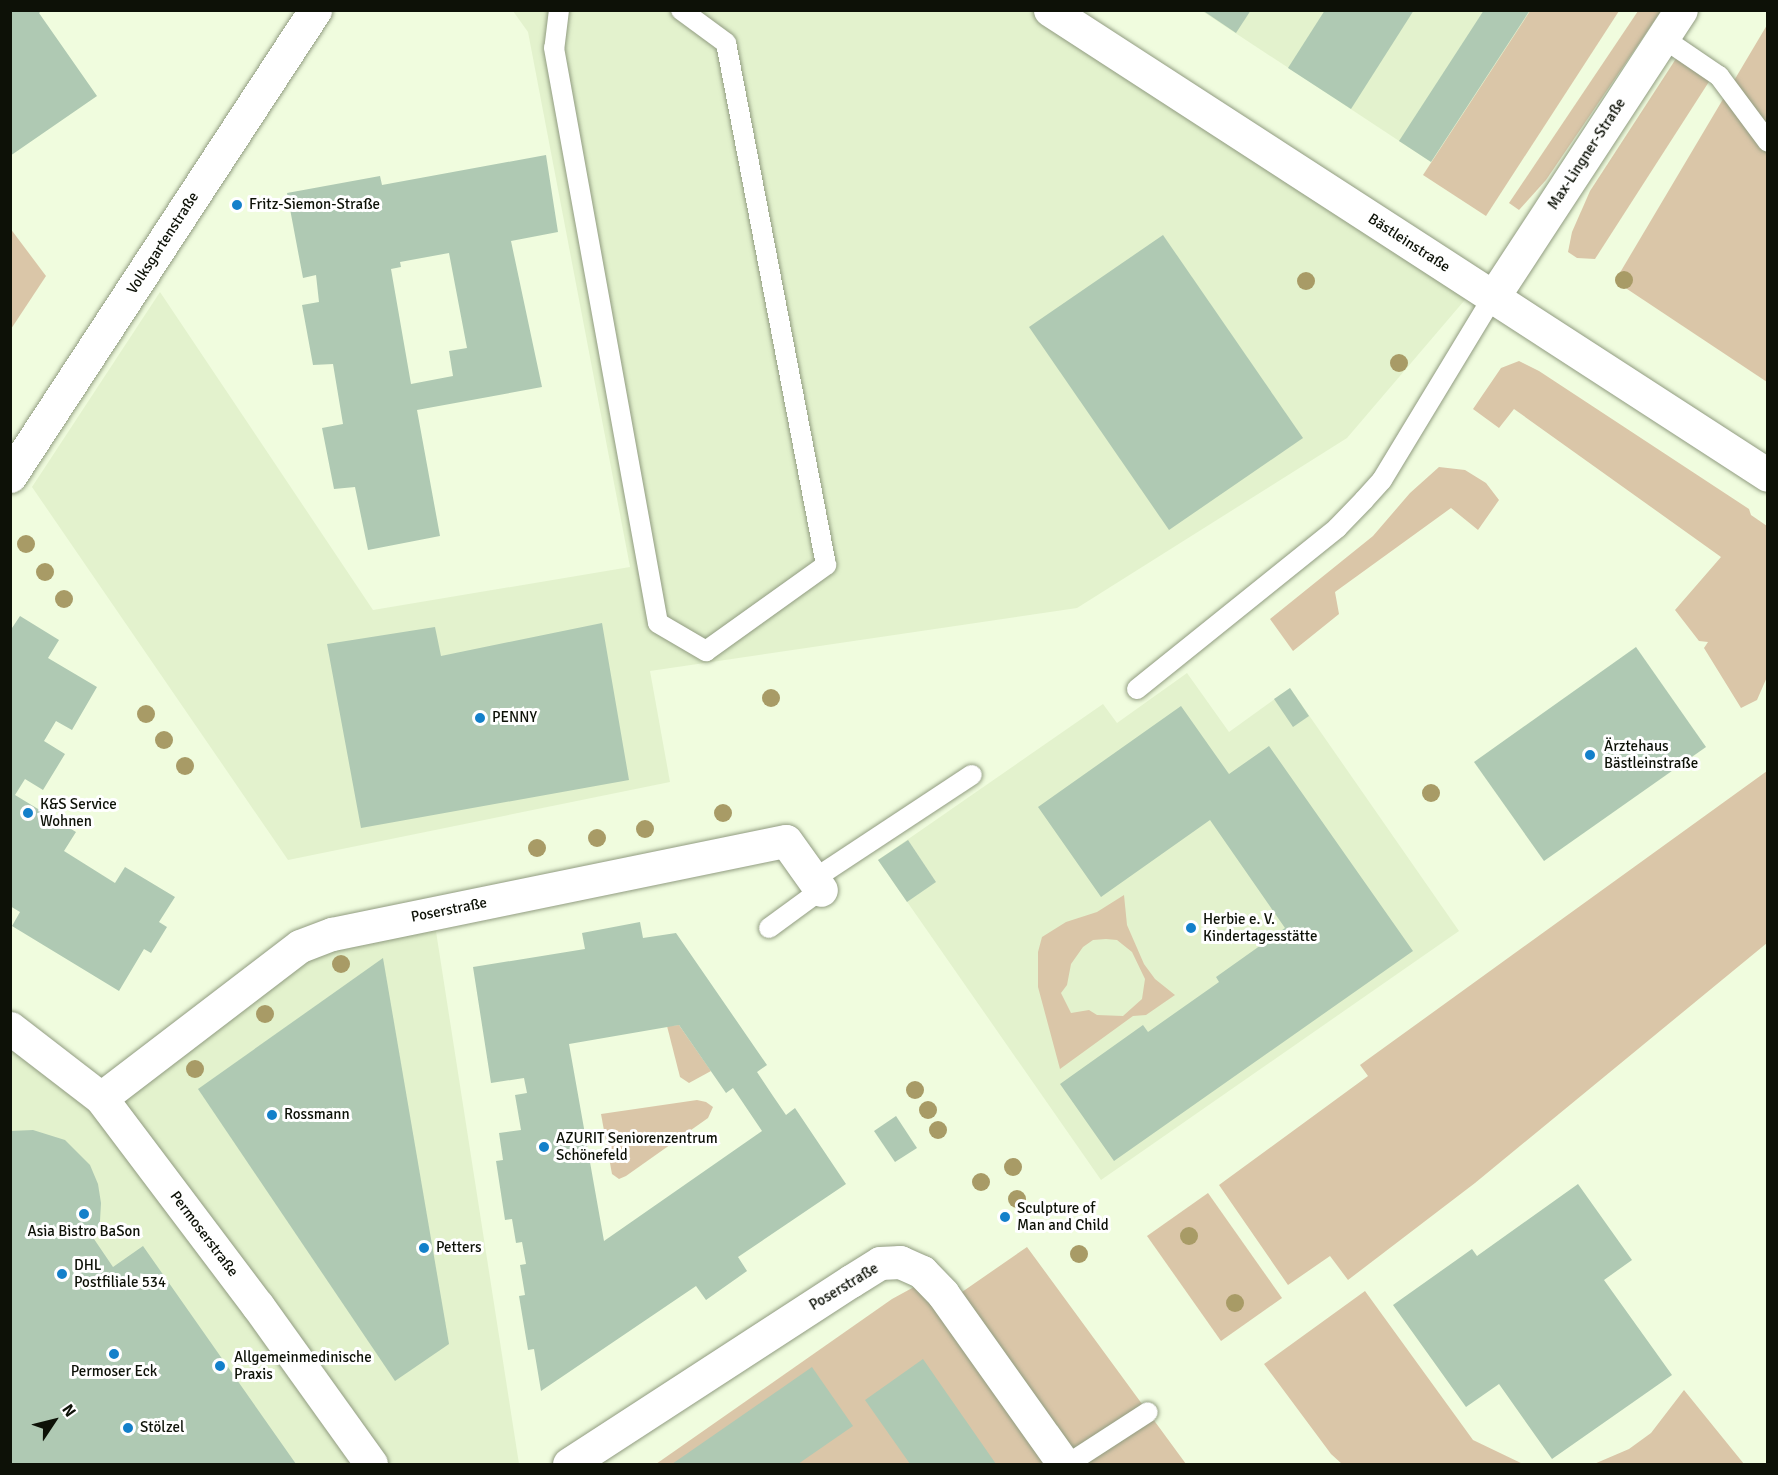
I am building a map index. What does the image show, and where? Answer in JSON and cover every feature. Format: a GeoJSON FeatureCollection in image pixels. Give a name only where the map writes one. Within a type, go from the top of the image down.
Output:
{"type":"FeatureCollection","features":[{"type":"Feature","properties":{"kind":"street","name":"Volksgartenstraße"},"geometry":{"type":"LineString","coordinates":[[10,476],[315,10]]}},
{"type":"Feature","properties":{"kind":"street","name":"Bästleinstraße"},"geometry":{"type":"LineString","coordinates":[[1050,10],[1767,475]]}},
{"type":"Feature","properties":{"kind":"street","name":"Max-Lingner-Straße"},"geometry":{"type":"LineString","coordinates":[[1493,297],[1681,10]]}},
{"type":"Feature","properties":{"kind":"street","name":"Poserstraße"},"geometry":{"type":"LineString","coordinates":[[101,1098],[300,946],[324,936],[786,841],[818,885]]}},
{"type":"Feature","properties":{"kind":"street","name":"Permoserstraße"},"geometry":{"type":"LineString","coordinates":[[10,1028],[101,1098],[258,1306],[370,1464]]}},
{"type":"Feature","properties":{"kind":"street","name":"Poserstraße"},"geometry":{"type":"LineString","coordinates":[[569,1464],[880,1263],[900,1262],[922,1272],[943,1294],[1066,1464]]}},
{"type":"Feature","properties":{"kind":"lane"},"geometry":{"type":"LineString","coordinates":[[559,10],[554,48],[658,623],[706,651],[826,565],[726,43],[681,10]]}},
{"type":"Feature","properties":{"kind":"lane"},"geometry":{"type":"LineString","coordinates":[[1663,38],[1719,76],[1761,118],[1767,142]]}},
{"type":"Feature","properties":{"kind":"lane"},"geometry":{"type":"LineString","coordinates":[[1137,690],[1336,528],[1364,500],[1382,480],[1493,297]]}},
{"type":"Feature","properties":{"kind":"lane"},"geometry":{"type":"LineString","coordinates":[[769,928],[818,885],[972,775]]}},
{"type":"Feature","properties":{"kind":"lane"},"geometry":{"type":"LineString","coordinates":[[1066,1464],[1148,1412]]}},
{"type":"Feature","properties":{"kind":"shaded area"},"geometry":{"type":"Polygon","coordinates":[[[513,11],[1081,11],[1487,274],[1347,438],[1077,608],[650,671],[670,782],[288,860],[32,487],[160,292],[373,610],[630,567],[528,32],[513,11]]]}},
{"type":"Feature","properties":{"kind":"shaded area"},"geometry":{"type":"Polygon","coordinates":[[[1202,11],[1530,11],[1431,162],[1202,11]]]}},
{"type":"Feature","properties":{"kind":"shaded area"},"geometry":{"type":"Polygon","coordinates":[[[1530,11],[1619,11],[1486,216],[1423,175],[1530,11]]]}},
{"type":"Feature","properties":{"kind":"shaded area"},"geometry":{"type":"Polygon","coordinates":[[[1638,11],[1661,11],[1546,180],[1519,210],[1509,203],[1638,11]]]}},
{"type":"Feature","properties":{"kind":"shaded area"},"geometry":{"type":"Polygon","coordinates":[[[1767,25],[1767,382],[1615,281],[1767,25]]]}},
{"type":"Feature","properties":{"kind":"shaded area"},"geometry":{"type":"Polygon","coordinates":[[[1679,54],[1712,77],[1595,259],[1577,258],[1568,252],[1572,232],[1590,191],[1679,54]]]}},
{"type":"Feature","properties":{"kind":"shaded area"},"geometry":{"type":"Polygon","coordinates":[[[10,228],[46,276],[11,329],[10,329],[10,228]]]}},
{"type":"Feature","properties":{"kind":"shaded area"},"geometry":{"type":"Polygon","coordinates":[[[1519,361],[1539,371],[1749,509],[1751,515],[1767,526],[1767,677],[1757,700],[1741,708],[1704,648],[1708,642],[1699,641],[1675,610],[1721,557],[1514,409],[1499,428],[1473,409],[1501,368],[1519,361]]]}},
{"type":"Feature","properties":{"kind":"shaded area"},"geometry":{"type":"Polygon","coordinates":[[[1439,467],[1465,470],[1486,483],[1499,500],[1478,530],[1451,508],[1335,592],[1339,614],[1293,651],[1270,619],[1373,536],[1410,493],[1439,467]]]}},
{"type":"Feature","properties":{"kind":"shaded area","name":"Herbie e. V. Kindertagesstätte"},"geometry":{"type":"Polygon","coordinates":[[[1187,673],[1229,732],[1290,688],[1459,931],[1101,1180],[878,860],[1103,704],[1117,723],[1187,673]]]}},
{"type":"Feature","properties":{"kind":"shaded area"},"geometry":{"type":"Polygon","coordinates":[[[1767,771],[1767,943],[1475,1183],[1348,1280],[1330,1256],[1288,1285],[1219,1185],[1368,1076],[1360,1065],[1767,771]]]}},
{"type":"Feature","properties":{"kind":"shaded area"},"geometry":{"type":"Polygon","coordinates":[[[1124,895],[1127,925],[1144,964],[1155,979],[1175,995],[1146,1015],[1133,1016],[1060,1069],[1038,987],[1038,952],[1042,937],[1066,922],[1097,912],[1124,895]],[[1093,940],[1083,947],[1071,964],[1067,985],[1061,993],[1071,1013],[1089,1010],[1097,1015],[1123,1016],[1142,999],[1145,979],[1132,952],[1117,940],[1093,940]]]}},
{"type":"Feature","properties":{"kind":"shaded area"},"geometry":{"type":"Polygon","coordinates":[[[435,925],[519,1464],[11,1464],[10,1020],[119,1100],[323,949],[435,925]]]}},
{"type":"Feature","properties":{"kind":"shaded area"},"geometry":{"type":"Polygon","coordinates":[[[679,1025],[711,1071],[689,1083],[680,1077],[667,1026],[679,1025]]]}},
{"type":"Feature","properties":{"kind":"shaded area"},"geometry":{"type":"Polygon","coordinates":[[[697,1100],[713,1107],[708,1118],[626,1176],[619,1179],[612,1174],[601,1114],[697,1100]]]}},
{"type":"Feature","properties":{"kind":"shaded area"},"geometry":{"type":"Polygon","coordinates":[[[1208,1193],[1282,1298],[1221,1341],[1147,1236],[1208,1193]]]}},
{"type":"Feature","properties":{"kind":"shaded area"},"geometry":{"type":"Polygon","coordinates":[[[1027,1247],[1186,1464],[656,1464],[892,1299],[914,1287],[936,1310],[1027,1247]]]}},
{"type":"Feature","properties":{"kind":"shaded area"},"geometry":{"type":"Polygon","coordinates":[[[1365,1291],[1473,1440],[1523,1464],[1342,1464],[1331,1454],[1264,1364],[1365,1291]]]}},
{"type":"Feature","properties":{"kind":"shaded area"},"geometry":{"type":"Polygon","coordinates":[[[1684,1390],[1744,1464],[1594,1464],[1629,1449],[1651,1433],[1684,1390]]]}},
{"type":"Feature","properties":{"kind":"building"},"geometry":{"type":"Polygon","coordinates":[[[10,10],[42,10],[39,13],[97,96],[10,156],[10,10]]]}},
{"type":"Feature","properties":{"kind":"building"},"geometry":{"type":"Polygon","coordinates":[[[1202,10],[1251,10],[1236,33],[1202,10]]]}},
{"type":"Feature","properties":{"kind":"building"},"geometry":{"type":"Polygon","coordinates":[[[1325,10],[1414,10],[1351,109],[1288,68],[1325,10]]]}},
{"type":"Feature","properties":{"kind":"building"},"geometry":{"type":"Polygon","coordinates":[[[1484,10],[1530,10],[1431,162],[1399,141],[1484,10]]]}},
{"type":"Feature","properties":{"kind":"building"},"geometry":{"type":"Polygon","coordinates":[[[546,155],[558,232],[511,241],[542,387],[417,410],[440,536],[368,550],[355,487],[334,489],[322,428],[343,424],[333,364],[313,365],[302,305],[319,302],[316,275],[303,278],[287,193],[380,176],[382,185],[546,155]],[[449,253],[400,262],[401,267],[391,269],[411,384],[453,376],[449,351],[467,348],[449,253]]]}},
{"type":"Feature","properties":{"kind":"building"},"geometry":{"type":"Polygon","coordinates":[[[1163,235],[1303,438],[1169,530],[1029,327],[1163,235]]]}},
{"type":"Feature","properties":{"kind":"building","name":"K&S Service Wohnen"},"geometry":{"type":"Polygon","coordinates":[[[20,616],[59,640],[48,658],[97,687],[72,730],[56,721],[44,741],[65,754],[43,790],[25,779],[15,795],[76,832],[64,851],[115,883],[125,867],[175,897],[159,922],[167,927],[151,953],[144,949],[119,991],[12,926],[20,912],[10,906],[10,631],[20,616]]]}},
{"type":"Feature","properties":{"kind":"building","name":"PENNY"},"geometry":{"type":"Polygon","coordinates":[[[602,623],[629,780],[361,828],[327,644],[435,627],[441,656],[602,623]]]}},
{"type":"Feature","properties":{"kind":"building","name":"Ärztehaus Bästleinstraße"},"geometry":{"type":"Polygon","coordinates":[[[1636,647],[1706,747],[1544,861],[1474,762],[1636,647]]]}},
{"type":"Feature","properties":{"kind":"building"},"geometry":{"type":"Polygon","coordinates":[[[1290,688],[1309,716],[1293,727],[1274,699],[1290,688]]]}},
{"type":"Feature","properties":{"kind":"building"},"geometry":{"type":"Polygon","coordinates":[[[1181,706],[1229,774],[1269,746],[1413,951],[1114,1161],[1060,1084],[1143,1025],[1148,1032],[1219,982],[1216,977],[1285,928],[1210,820],[1101,897],[1038,807],[1181,706]]]}},
{"type":"Feature","properties":{"kind":"building"},"geometry":{"type":"Polygon","coordinates":[[[908,840],[936,882],[907,902],[878,860],[908,840]]]}},
{"type":"Feature","properties":{"kind":"building","name":"AZURIT Seniorenzentrum Schönefeld"},"geometry":{"type":"Polygon","coordinates":[[[640,922],[643,938],[676,933],[767,1065],[757,1072],[773,1096],[786,1115],[795,1108],[846,1184],[738,1257],[747,1271],[706,1300],[696,1286],[541,1391],[534,1349],[528,1350],[519,1296],[525,1295],[520,1265],[526,1264],[522,1242],[516,1243],[512,1219],[505,1220],[496,1161],[503,1160],[499,1133],[521,1130],[515,1095],[527,1093],[524,1078],[491,1083],[473,967],[585,949],[582,933],[640,922]],[[679,1025],[569,1044],[604,1241],[762,1131],[733,1088],[726,1093],[679,1025]]]}},
{"type":"Feature","properties":{"kind":"building"},"geometry":{"type":"Polygon","coordinates":[[[383,958],[449,1344],[395,1381],[198,1089],[383,958]]]}},
{"type":"Feature","properties":{"kind":"building"},"geometry":{"type":"Polygon","coordinates":[[[896,1116],[917,1148],[895,1162],[874,1131],[896,1116]]]}},
{"type":"Feature","properties":{"kind":"building","name":"Permoser Eck"},"geometry":{"type":"Polygon","coordinates":[[[33,1130],[65,1140],[90,1165],[98,1184],[101,1203],[100,1221],[94,1239],[113,1267],[143,1246],[296,1464],[10,1464],[10,1131],[33,1130]]]}},
{"type":"Feature","properties":{"kind":"building"},"geometry":{"type":"Polygon","coordinates":[[[1578,1184],[1632,1260],[1604,1280],[1672,1375],[1552,1459],[1499,1384],[1466,1407],[1393,1305],[1472,1249],[1477,1256],[1578,1184]]]}},
{"type":"Feature","properties":{"kind":"building"},"geometry":{"type":"Polygon","coordinates":[[[923,1359],[996,1464],[910,1464],[865,1400],[923,1359]]]}},
{"type":"Feature","properties":{"kind":"building"},"geometry":{"type":"Polygon","coordinates":[[[812,1367],[853,1426],[798,1464],[672,1464],[812,1367]]]}},
{"type":"Feature","properties":{"kind":"place","name":"Fritz-Siemon-Straße"},"geometry":{"type":"Point","coordinates":[237,205]}},
{"type":"Feature","properties":{"kind":"place","name":"PENNY"},"geometry":{"type":"Point","coordinates":[480,718]}},
{"type":"Feature","properties":{"kind":"place","name":"Ärztehaus Bästleinstraße"},"geometry":{"type":"Point","coordinates":[1590,755]}},
{"type":"Feature","properties":{"kind":"place","name":"K&S Service Wohnen"},"geometry":{"type":"Point","coordinates":[28,813]}},
{"type":"Feature","properties":{"kind":"place","name":"Herbie e. V. Kindertagesstätte"},"geometry":{"type":"Point","coordinates":[1191,928]}},
{"type":"Feature","properties":{"kind":"place","name":"Rossmann"},"geometry":{"type":"Point","coordinates":[272,1115]}},
{"type":"Feature","properties":{"kind":"place","name":"AZURIT Seniorenzentrum Schönefeld"},"geometry":{"type":"Point","coordinates":[544,1147]}},
{"type":"Feature","properties":{"kind":"place","name":"Asia Bistro BaSon"},"geometry":{"type":"Point","coordinates":[84,1214]}},
{"type":"Feature","properties":{"kind":"place","name":"Sculpture of Man and Child"},"geometry":{"type":"Point","coordinates":[1005,1217]}},
{"type":"Feature","properties":{"kind":"place","name":"Petters"},"geometry":{"type":"Point","coordinates":[424,1248]}},
{"type":"Feature","properties":{"kind":"place","name":"DHL Postfiliale 534"},"geometry":{"type":"Point","coordinates":[62,1274]}},
{"type":"Feature","properties":{"kind":"place","name":"Permoser Eck"},"geometry":{"type":"Point","coordinates":[114,1354]}},
{"type":"Feature","properties":{"kind":"place","name":"Allgemeinmedinische Praxis"},"geometry":{"type":"Point","coordinates":[220,1366]}},
{"type":"Feature","properties":{"kind":"place","name":"Stölzel"},"geometry":{"type":"Point","coordinates":[128,1428]}}]}
